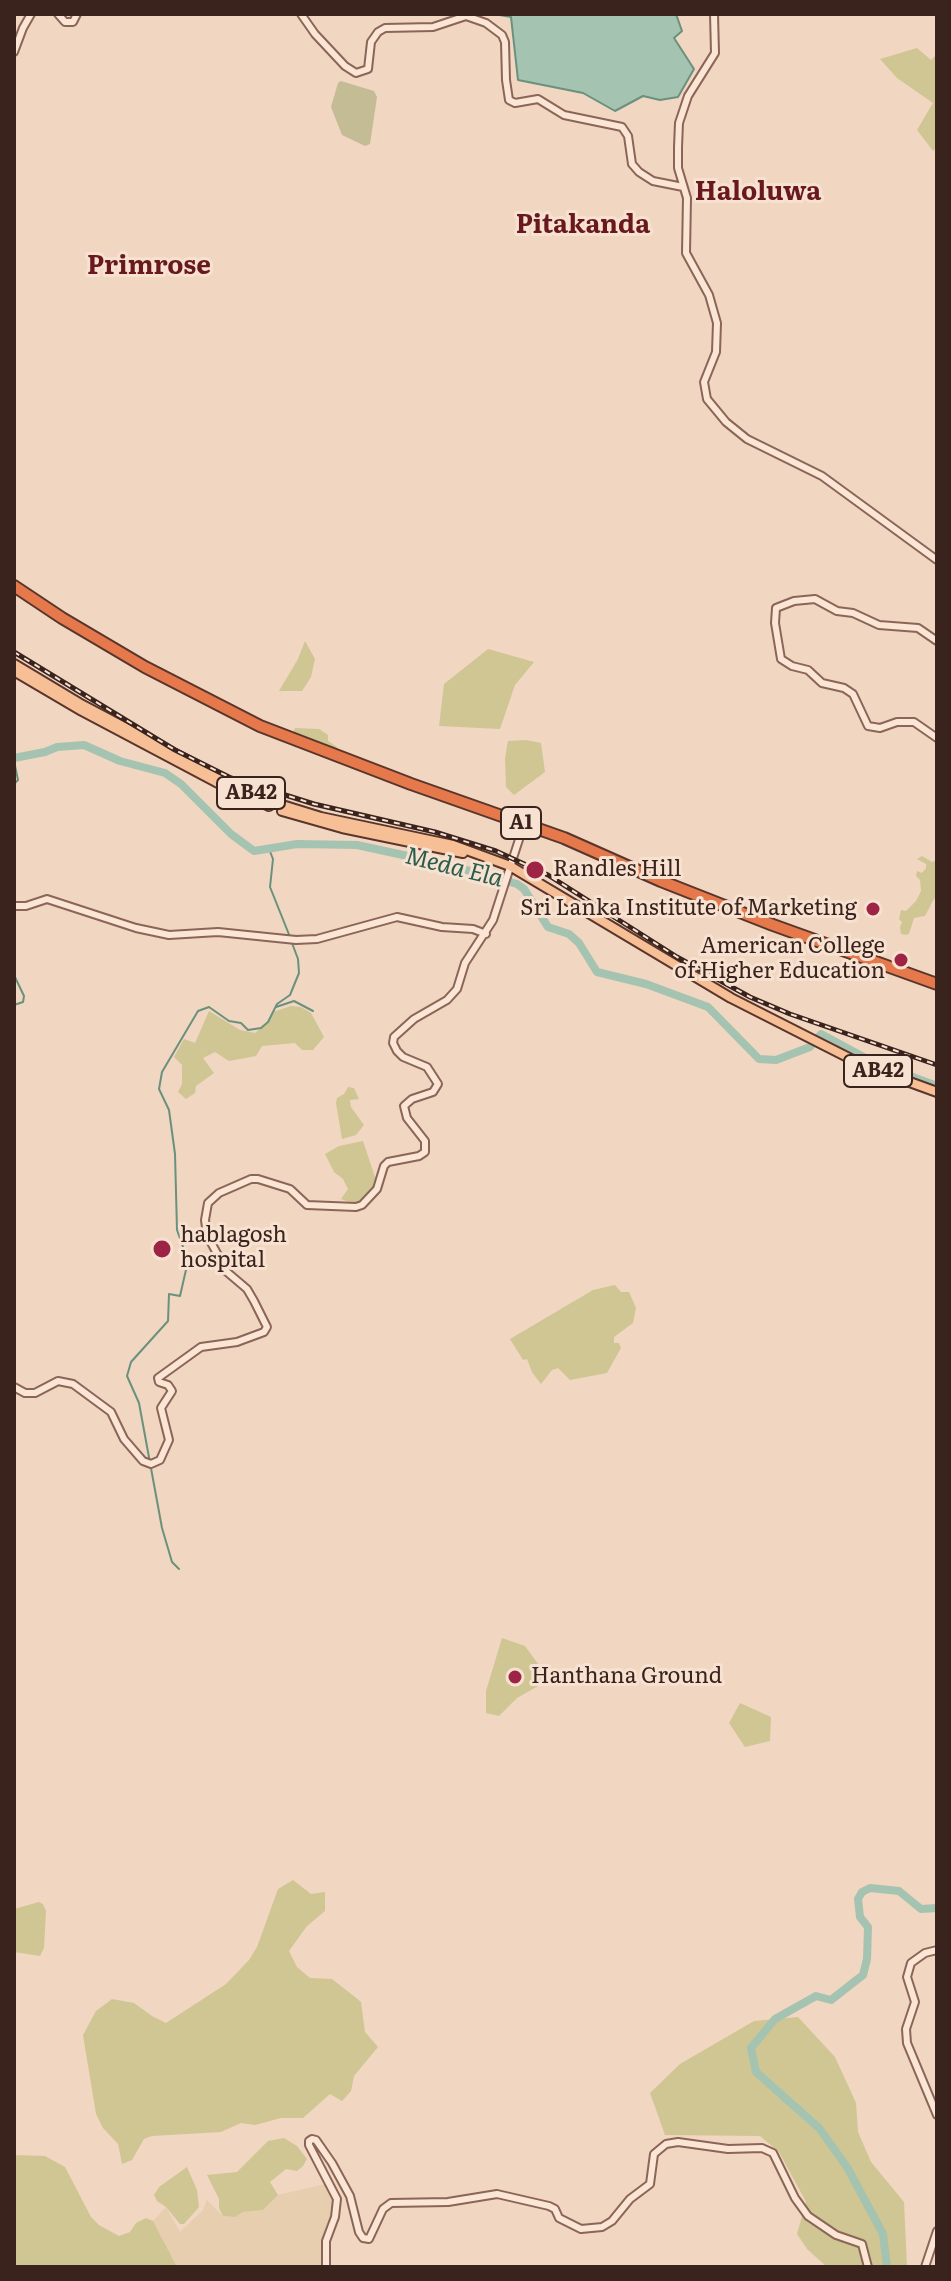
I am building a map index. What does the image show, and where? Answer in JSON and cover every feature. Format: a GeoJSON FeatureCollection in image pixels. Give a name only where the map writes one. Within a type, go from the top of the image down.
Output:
{"type":"FeatureCollection","features":[{"type":"Feature","properties":{"kind":"highway","name":"A1"},"geometry":{"type":"LineString","coordinates":[[14,586],[145,667],[260,726],[524,824],[773,925],[937,984]]}},
{"type":"Feature","properties":{"kind":"main road","name":"AB42"},"geometry":{"type":"LineString","coordinates":[[14,664],[89,708],[266,800],[345,823],[453,845],[509,870]]}},
{"type":"Feature","properties":{"kind":"main road","name":"AB42"},"geometry":{"type":"LineString","coordinates":[[14,671],[82,711],[256,802],[328,825],[444,848],[535,879],[702,982],[863,1065],[937,1092]]}},
{"type":"Feature","properties":{"kind":"street"},"geometry":{"type":"LineString","coordinates":[[14,52],[31,14]]}},
{"type":"Feature","properties":{"kind":"street"},"geometry":{"type":"LineString","coordinates":[[58,14],[65,22],[73,22],[77,14]]}},
{"type":"Feature","properties":{"kind":"street"},"geometry":{"type":"LineString","coordinates":[[301,14],[315,34],[345,66],[356,73],[368,69],[371,42],[378,32],[393,27],[433,27],[471,17],[502,35],[509,100],[515,103],[538,99],[564,115],[622,127],[628,136],[632,164],[639,172],[653,181],[683,187]]}},
{"type":"Feature","properties":{"kind":"street"},"geometry":{"type":"LineString","coordinates":[[714,14],[715,53],[688,96],[679,123],[678,168],[687,198],[686,253],[709,295],[717,323],[716,352],[704,382],[704,391],[718,415],[747,439],[822,476],[937,560]]}},
{"type":"Feature","properties":{"kind":"street"},"geometry":{"type":"LineString","coordinates":[[937,641],[918,628],[879,625],[853,613],[837,611],[815,599],[794,601],[776,608],[775,623],[781,659],[808,670],[822,683],[844,688],[853,694],[868,726],[880,728],[897,722],[914,722],[937,738]]}},
{"type":"Feature","properties":{"kind":"street"},"geometry":{"type":"LineString","coordinates":[[14,1387],[25,1393],[35,1393],[58,1381],[73,1384],[111,1412],[124,1439],[149,1464],[163,1456],[169,1440],[161,1408],[172,1391],[158,1378],[201,1347],[237,1342],[264,1332],[267,1327],[251,1296],[227,1272],[207,1235],[205,1211],[212,1198],[251,1179],[258,1179],[290,1189],[303,1203],[311,1206],[356,1207],[377,1189],[388,1162],[419,1156],[427,1148],[407,1118],[404,1106],[412,1099],[433,1092],[437,1088],[436,1078],[427,1067],[403,1057],[393,1043],[394,1037],[414,1019],[447,1000],[457,989],[465,963],[486,934],[524,824]]}},
{"type":"Feature","properties":{"kind":"street"},"geometry":{"type":"LineString","coordinates":[[14,906],[26,906],[47,899],[136,928],[169,935],[218,932],[296,940],[339,934],[397,917],[442,927],[473,929],[486,934]]}},
{"type":"Feature","properties":{"kind":"street"},"geometry":{"type":"LineString","coordinates":[[937,1950],[925,1953],[911,1963],[907,1977],[915,2002],[906,2029],[907,2043],[937,2115]]}},
{"type":"Feature","properties":{"kind":"street"},"geometry":{"type":"LineString","coordinates":[[326,2267],[326,2241],[335,2217],[337,2199],[309,2145],[312,2139],[316,2140],[332,2163],[350,2196],[359,2232],[363,2238],[369,2239],[383,2209],[391,2203],[448,2202],[497,2194],[549,2206],[555,2209],[559,2218],[581,2229],[602,2227],[650,2184],[654,2154],[666,2144],[678,2142],[728,2149],[767,2149],[773,2153],[795,2198],[808,2216],[836,2235],[862,2244],[868,2267]]}},
{"type":"Feature","properties":{"kind":"street"},"geometry":{"type":"LineString","coordinates":[[925,2267],[937,2231]]}},
{"type":"Feature","properties":{"kind":"shaded area"},"geometry":{"type":"Polygon","coordinates":[[[494,14],[676,14],[682,31],[674,38],[694,69],[678,97],[660,100],[643,96],[615,111],[583,93],[518,80],[511,17],[494,14]]]}},
{"type":"Feature","properties":{"kind":"shaded area"},"geometry":{"type":"Polygon","coordinates":[[[917,48],[931,60],[937,54],[937,147],[933,151],[917,130],[933,103],[897,78],[880,59],[917,48]]]}},
{"type":"Feature","properties":{"kind":"shaded area"},"geometry":{"type":"Polygon","coordinates":[[[341,81],[374,91],[377,97],[370,144],[365,146],[342,135],[331,107],[341,81]]]}},
{"type":"Feature","properties":{"kind":"shaded area"},"geometry":{"type":"Polygon","coordinates":[[[305,641],[315,659],[311,677],[302,691],[279,691],[298,659],[305,641]]]}},
{"type":"Feature","properties":{"kind":"shaded area"},"geometry":{"type":"Polygon","coordinates":[[[488,649],[534,662],[515,685],[500,729],[439,726],[444,684],[488,649]]]}},
{"type":"Feature","properties":{"kind":"shaded area"},"geometry":{"type":"Polygon","coordinates":[[[295,728],[319,729],[328,735],[328,741],[337,747],[336,751],[292,734],[295,728]]]}},
{"type":"Feature","properties":{"kind":"shaded area"},"geometry":{"type":"Polygon","coordinates":[[[508,741],[541,743],[545,772],[514,795],[506,787],[508,741]]]}},
{"type":"Feature","properties":{"kind":"shaded area"},"geometry":{"type":"Polygon","coordinates":[[[922,856],[932,862],[937,860],[937,900],[934,899],[925,916],[914,918],[909,934],[901,934],[901,910],[906,911],[921,891],[920,880],[916,876],[917,871],[922,873],[926,868],[926,864],[917,859],[922,856]]]}},
{"type":"Feature","properties":{"kind":"shaded area"},"geometry":{"type":"Polygon","coordinates":[[[291,1006],[311,1013],[324,1037],[313,1050],[302,1050],[295,1043],[262,1046],[256,1056],[229,1061],[215,1052],[203,1058],[214,1073],[196,1086],[195,1093],[186,1099],[178,1092],[182,1084],[182,1065],[174,1057],[184,1039],[195,1043],[209,1011],[240,1030],[255,1033],[268,1022],[273,1012],[291,1006]]]}},
{"type":"Feature","properties":{"kind":"shaded area"},"geometry":{"type":"Polygon","coordinates":[[[348,1087],[354,1088],[359,1099],[350,1100],[351,1107],[364,1125],[356,1135],[342,1139],[336,1103],[348,1087]]]}},
{"type":"Feature","properties":{"kind":"shaded area"},"geometry":{"type":"Polygon","coordinates":[[[363,1141],[377,1183],[366,1200],[357,1205],[341,1199],[348,1189],[325,1154],[339,1146],[363,1141]]]}},
{"type":"Feature","properties":{"kind":"shaded area"},"geometry":{"type":"Polygon","coordinates":[[[615,1285],[621,1292],[629,1292],[636,1308],[633,1323],[614,1337],[614,1343],[619,1343],[621,1348],[607,1373],[570,1380],[558,1368],[552,1370],[541,1384],[527,1359],[523,1360],[510,1339],[593,1290],[615,1285]]]}},
{"type":"Feature","properties":{"kind":"shaded area","name":"Hanthana Ground"},"geometry":{"type":"Polygon","coordinates":[[[502,1638],[525,1646],[541,1668],[540,1685],[517,1698],[499,1716],[486,1713],[486,1691],[502,1638]]]}},
{"type":"Feature","properties":{"kind":"shaded area"},"geometry":{"type":"Polygon","coordinates":[[[740,1703],[771,1717],[770,1741],[745,1747],[729,1723],[740,1703]]]}},
{"type":"Feature","properties":{"kind":"shaded area"},"geometry":{"type":"Polygon","coordinates":[[[293,1880],[311,1894],[325,1892],[325,1911],[307,1926],[289,1951],[297,1967],[310,1978],[332,1979],[361,2002],[365,2032],[378,2047],[354,2076],[351,2091],[342,2101],[330,2094],[303,2118],[281,2118],[255,2125],[241,2123],[221,2132],[152,2136],[144,2139],[132,2160],[122,2164],[118,2144],[103,2128],[96,2114],[83,2035],[96,2011],[112,1999],[134,2003],[166,2023],[226,1984],[257,1947],[278,1889],[293,1880]]]}},
{"type":"Feature","properties":{"kind":"shaded area"},"geometry":{"type":"Polygon","coordinates":[[[39,1902],[46,1911],[44,1948],[40,1956],[14,1952],[14,1909],[39,1902]]]}},
{"type":"Feature","properties":{"kind":"shaded area"},"geometry":{"type":"Polygon","coordinates":[[[798,2017],[835,2057],[856,2103],[858,2132],[871,2162],[904,2202],[907,2267],[827,2267],[807,2249],[797,2234],[806,2202],[779,2152],[760,2136],[665,2135],[650,2093],[680,2064],[754,2021],[798,2017]]]}},
{"type":"Feature","properties":{"kind":"shaded area"},"geometry":{"type":"Polygon","coordinates":[[[284,2138],[297,2146],[307,2159],[303,2166],[297,2171],[286,2169],[270,2182],[278,2195],[263,2210],[243,2212],[235,2217],[223,2216],[219,2199],[207,2175],[237,2172],[268,2141],[284,2138]]]}},
{"type":"Feature","properties":{"kind":"shaded area"},"geometry":{"type":"Polygon","coordinates":[[[14,2155],[45,2156],[65,2167],[91,2217],[119,2236],[130,2232],[136,2223],[146,2218],[153,2221],[177,2267],[14,2267],[14,2155]]]}},
{"type":"Feature","properties":{"kind":"shaded area"},"geometry":{"type":"Polygon","coordinates":[[[187,2167],[197,2190],[199,2207],[184,2224],[180,2224],[154,2195],[159,2187],[187,2167]]]}},
{"type":"Feature","properties":{"kind":"shaded area"},"geometry":{"type":"Polygon","coordinates":[[[325,2184],[332,2199],[321,2267],[177,2267],[153,2221],[166,2207],[180,2232],[203,2210],[207,2200],[223,2216],[235,2217],[243,2212],[263,2210],[278,2195],[325,2184]]]}},
{"type":"Feature","properties":{"kind":"waterway","name":"Meda Ela"},"geometry":{"type":"LineString","coordinates":[[14,758],[57,747],[84,745],[120,761],[165,773],[254,851],[297,844],[357,845],[517,884],[524,889],[548,927],[569,934],[579,943],[597,972],[646,984],[708,1007],[759,1059],[776,1060],[810,1047],[821,1034],[873,1062],[937,1086]]}},
{"type":"Feature","properties":{"kind":"waterway"},"geometry":{"type":"LineString","coordinates":[[14,761],[18,780],[14,784]]}},
{"type":"Feature","properties":{"kind":"waterway"},"geometry":{"type":"LineString","coordinates":[[269,849],[273,859],[270,887],[290,937]]}},
{"type":"Feature","properties":{"kind":"waterway"},"geometry":{"type":"LineString","coordinates":[[179,1569],[172,1562],[162,1528],[139,1403],[127,1376],[131,1362],[168,1321],[169,1294],[180,1296],[188,1261],[177,1230],[175,1154],[169,1110],[159,1089],[162,1072],[198,1011],[209,1007],[229,1021],[241,1023],[248,1030],[261,1028],[268,1022],[277,1004],[290,995],[299,973],[292,943]]}},
{"type":"Feature","properties":{"kind":"waterway"},"geometry":{"type":"LineString","coordinates":[[14,959],[14,967]]}},
{"type":"Feature","properties":{"kind":"waterway"},"geometry":{"type":"LineString","coordinates":[[14,975],[24,996],[23,1002],[14,1005]]}},
{"type":"Feature","properties":{"kind":"waterway"},"geometry":{"type":"LineString","coordinates":[[276,1007],[294,1001],[313,1011]]}},
{"type":"Feature","properties":{"kind":"waterway"},"geometry":{"type":"LineString","coordinates":[[887,2267],[883,2234],[847,2167],[819,2128],[756,2072],[751,2048],[775,2019],[816,1996],[831,2000],[863,1975],[868,1927],[860,1917],[858,1899],[862,1892],[870,1888],[899,1891],[921,1909],[937,1908]]}},
{"type":"Feature","properties":{"kind":"railway"},"geometry":{"type":"LineString","coordinates":[[14,652],[175,750],[231,778],[314,804],[435,832],[496,851],[548,875],[677,957],[750,997],[937,1065]]}},
{"type":"Feature","properties":{"kind":"place","name":"Randles Hill"},"geometry":{"type":"Point","coordinates":[535,870]}},
{"type":"Feature","properties":{"kind":"place","name":"Sri Lanka Institute of Marketing"},"geometry":{"type":"Point","coordinates":[873,909]}},
{"type":"Feature","properties":{"kind":"place","name":"American College of Higher Education"},"geometry":{"type":"Point","coordinates":[901,960]}},
{"type":"Feature","properties":{"kind":"place","name":"hablagosh hospital"},"geometry":{"type":"Point","coordinates":[162,1249]}},
{"type":"Feature","properties":{"kind":"place","name":"Hanthana Ground"},"geometry":{"type":"Point","coordinates":[515,1677]}},
{"type":"Feature","properties":{"kind":"district","name":"Haloluwa"},"geometry":{"type":"Point","coordinates":[758,192]}},
{"type":"Feature","properties":{"kind":"district","name":"Pitakanda"},"geometry":{"type":"Point","coordinates":[583,225]}},
{"type":"Feature","properties":{"kind":"district","name":"Primrose"},"geometry":{"type":"Point","coordinates":[149,266]}}]}
